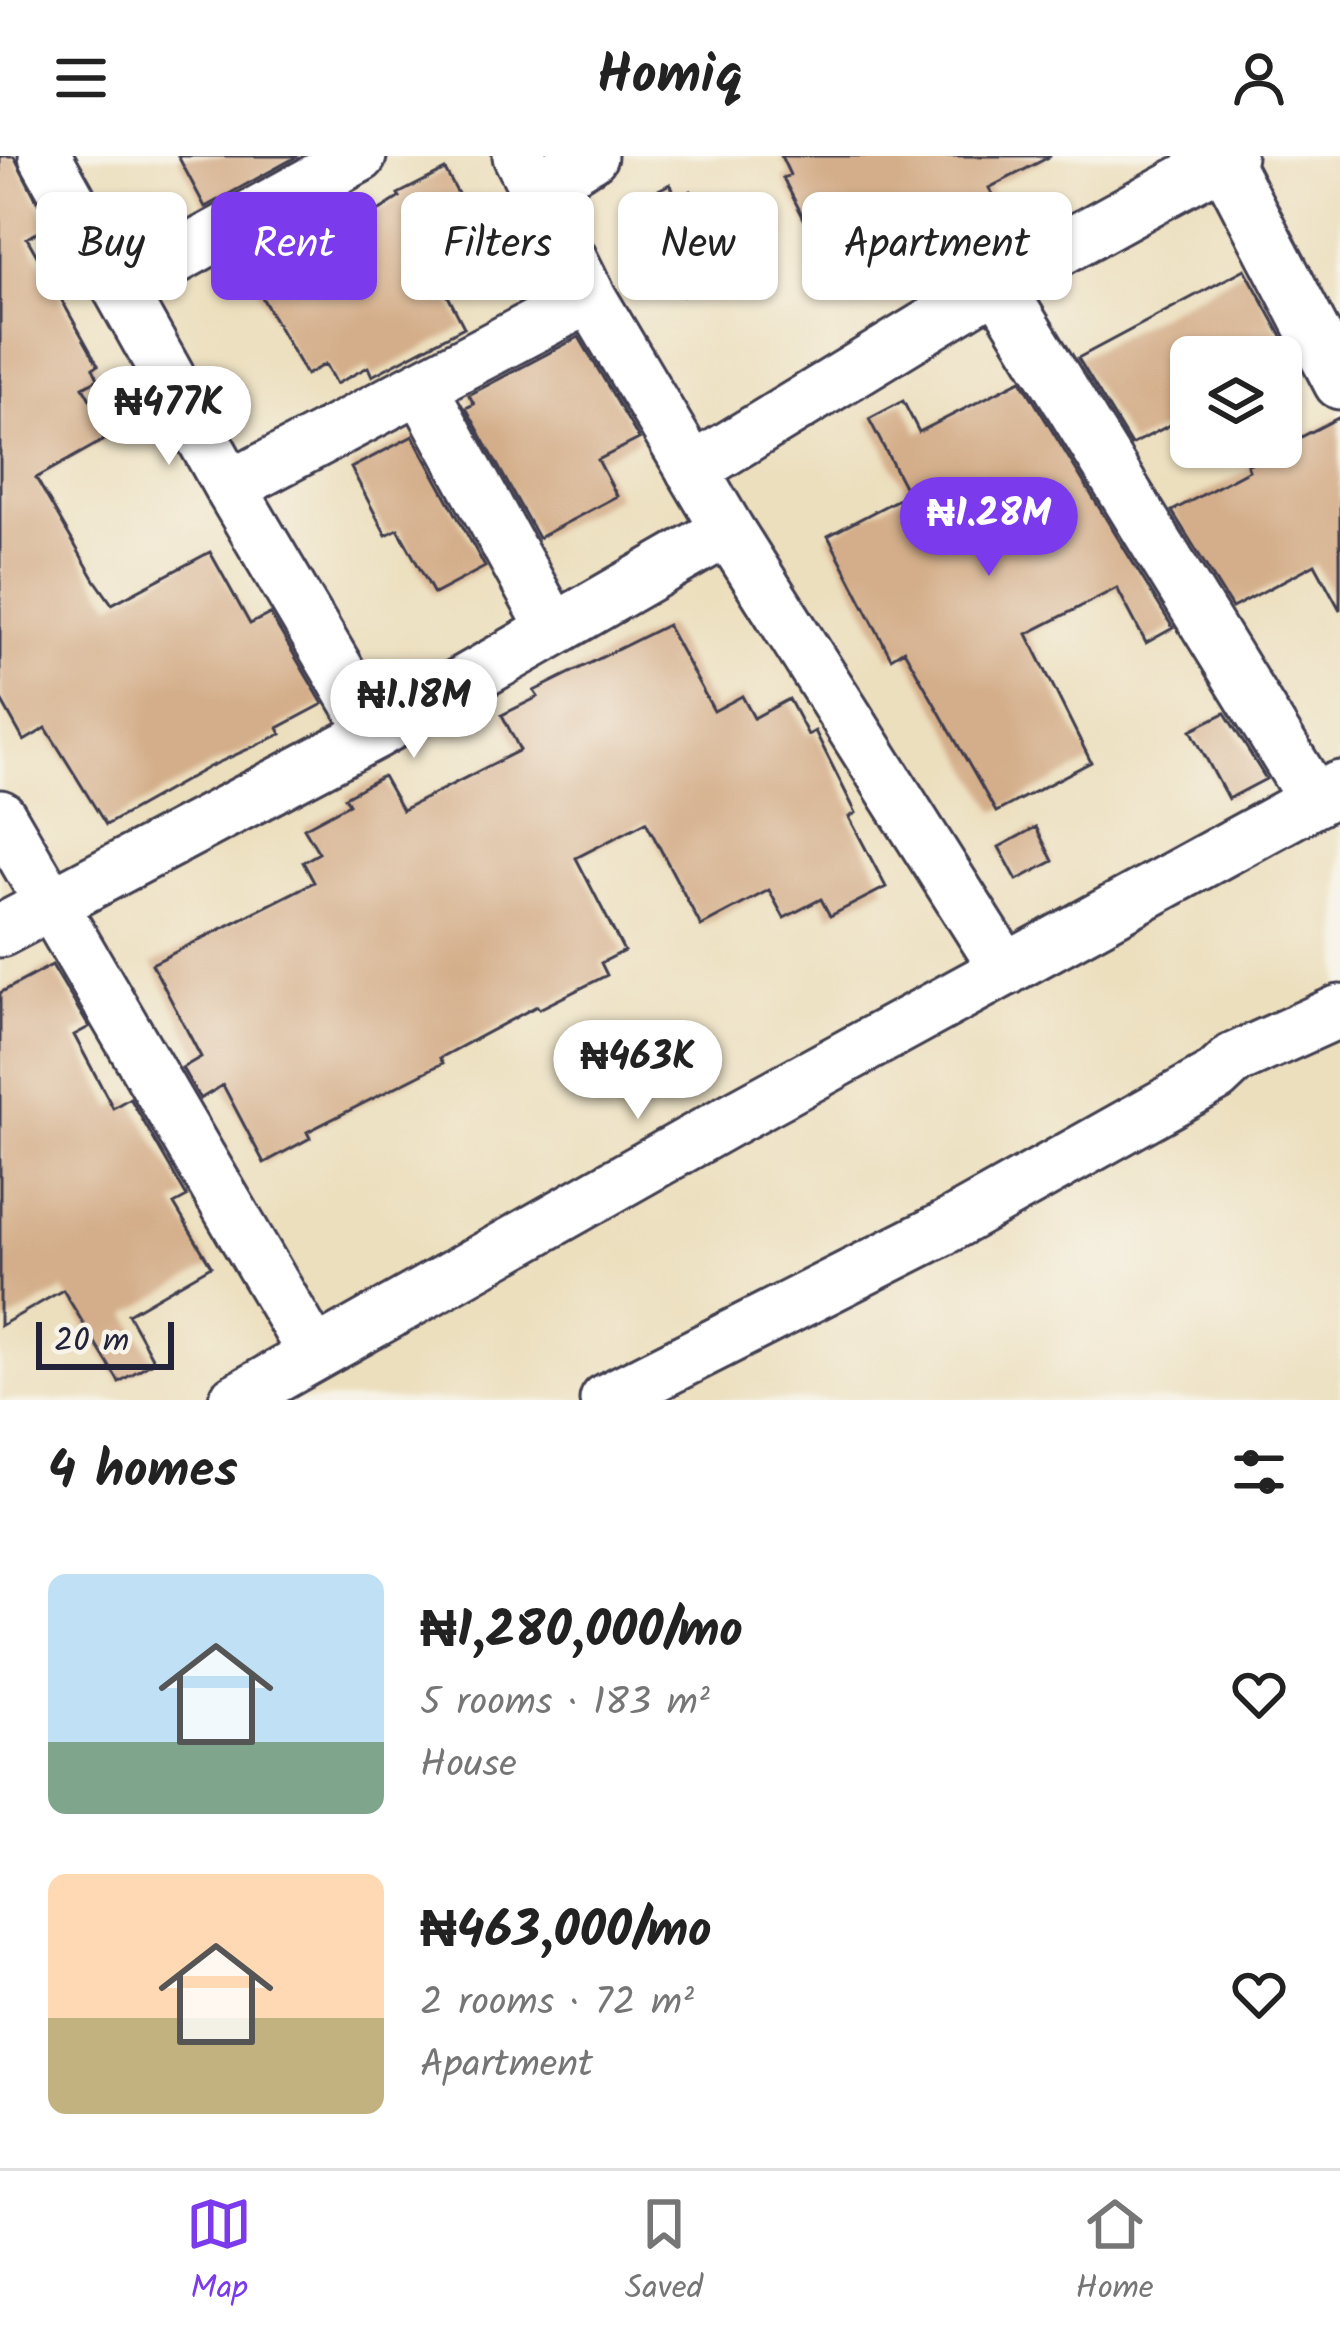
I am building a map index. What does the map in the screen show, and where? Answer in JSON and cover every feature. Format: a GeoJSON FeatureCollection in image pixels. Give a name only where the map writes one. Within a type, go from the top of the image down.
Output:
{"type":"FeatureCollection","features":[{"type":"Feature","properties":{"kind":"street"},"geometry":{"type":"LineString","coordinates":[[45,156],[65,192]]}},
{"type":"Feature","properties":{"kind":"street"},"geometry":{"type":"LineString","coordinates":[[187,251],[360,156]]}},
{"type":"Feature","properties":{"kind":"street"},"geometry":{"type":"LineString","coordinates":[[528,172],[591,156]]}},
{"type":"Feature","properties":{"kind":"street"},"geometry":{"type":"LineString","coordinates":[[1072,243],[1227,158],[1340,383]]}},
{"type":"Feature","properties":{"kind":"street"},"geometry":{"type":"LineString","coordinates":[[124,300],[375,733]]}},
{"type":"Feature","properties":{"kind":"street"},"geometry":{"type":"LineString","coordinates":[[230,487],[586,300]]}},
{"type":"Feature","properties":{"kind":"street"},"geometry":{"type":"LineString","coordinates":[[591,300],[728,530],[1006,970]]}},
{"type":"Feature","properties":{"kind":"street"},"geometry":{"type":"LineString","coordinates":[[692,470],[972,300]]}},
{"type":"Feature","properties":{"kind":"street"},"geometry":{"type":"LineString","coordinates":[[236,1400],[1328,794],[1008,300]]}},
{"type":"Feature","properties":{"kind":"street"},"geometry":{"type":"LineString","coordinates":[[421,387],[554,630]]}},
{"type":"Feature","properties":{"kind":"street"},"geometry":{"type":"LineString","coordinates":[[0,931],[375,733],[728,530]]}},
{"type":"Feature","properties":{"kind":"street"},"geometry":{"type":"LineString","coordinates":[[0,816],[314,1354]]}},
{"type":"Feature","properties":{"kind":"street"},"geometry":{"type":"LineString","coordinates":[[606,1400],[943,1229],[1216,1076],[1234,1059],[1340,1011]]}},
{"type":"Feature","properties":{"kind":"building"},"geometry":{"type":"Polygon","coordinates":[[[0,156],[14,156],[36,199],[36,233],[27,238],[36,254],[36,300],[62,300],[98,365],[93,368],[98,379],[83,387],[111,436],[36,478],[112,604],[210,552],[250,624],[270,614],[323,704],[278,728],[281,734],[209,767],[106,825],[46,728],[24,741],[0,698],[0,156]]]}},
{"type":"Feature","properties":{"kind":"building"},"geometry":{"type":"Polygon","coordinates":[[[178,156],[298,156],[232,192],[211,192],[211,204],[205,207],[178,156]]]}},
{"type":"Feature","properties":{"kind":"building"},"geometry":{"type":"Polygon","coordinates":[[[781,156],[1051,156],[989,188],[991,192],[802,192],[802,215],[783,178],[790,175],[781,156]]]}},
{"type":"Feature","properties":{"kind":"building"},"geometry":{"type":"Polygon","coordinates":[[[445,170],[457,192],[402,192],[445,170]]]}},
{"type":"Feature","properties":{"kind":"building"},"geometry":{"type":"Polygon","coordinates":[[[398,194],[401,300],[450,300],[464,327],[372,376],[368,367],[336,384],[325,364],[306,375],[263,300],[377,300],[377,212],[398,194]]]}},
{"type":"Feature","properties":{"kind":"building"},"geometry":{"type":"Polygon","coordinates":[[[1245,269],[1282,336],[1170,336],[1170,425],[1131,445],[1078,358],[1245,269]]]}},
{"type":"Feature","properties":{"kind":"building"},"geometry":{"type":"Polygon","coordinates":[[[579,337],[639,439],[598,460],[617,496],[538,538],[466,408],[474,404],[469,395],[579,337]]]}},
{"type":"Feature","properties":{"kind":"building"},"geometry":{"type":"Polygon","coordinates":[[[1021,380],[1173,628],[1146,643],[1117,588],[1027,634],[1091,762],[996,812],[904,650],[891,658],[828,536],[908,494],[869,419],[903,401],[919,432],[1021,380]]]}},
{"type":"Feature","properties":{"kind":"building"},"geometry":{"type":"Polygon","coordinates":[[[1340,417],[1340,610],[1315,564],[1232,608],[1172,511],[1248,468],[1302,468],[1302,437],[1340,417]]]}},
{"type":"Feature","properties":{"kind":"building"},"geometry":{"type":"Polygon","coordinates":[[[413,436],[485,567],[434,594],[398,529],[386,535],[351,468],[413,436]]]}},
{"type":"Feature","properties":{"kind":"building"},"geometry":{"type":"Polygon","coordinates":[[[667,625],[714,711],[742,696],[754,718],[789,699],[808,735],[815,731],[856,813],[849,817],[886,887],[830,916],[821,899],[784,918],[769,890],[701,926],[646,822],[576,858],[624,951],[601,963],[607,975],[440,1058],[443,1063],[307,1132],[310,1138],[264,1163],[223,1085],[200,1099],[182,1068],[201,1057],[152,964],[314,882],[303,862],[319,853],[304,828],[349,804],[345,797],[383,776],[402,810],[520,750],[502,715],[538,697],[534,691],[667,625]]]}},
{"type":"Feature","properties":{"kind":"building"},"geometry":{"type":"Polygon","coordinates":[[[1225,713],[1266,779],[1228,799],[1191,730],[1225,713]]]}},
{"type":"Feature","properties":{"kind":"building"},"geometry":{"type":"Polygon","coordinates":[[[1036,827],[1053,861],[1017,880],[999,847],[1036,827]]]}},
{"type":"Feature","properties":{"kind":"building"},"geometry":{"type":"Polygon","coordinates":[[[52,965],[89,1027],[74,1035],[113,1108],[130,1098],[187,1197],[174,1204],[211,1266],[128,1314],[154,1361],[119,1382],[63,1290],[0,1326],[0,993],[52,965]]]}}]}
